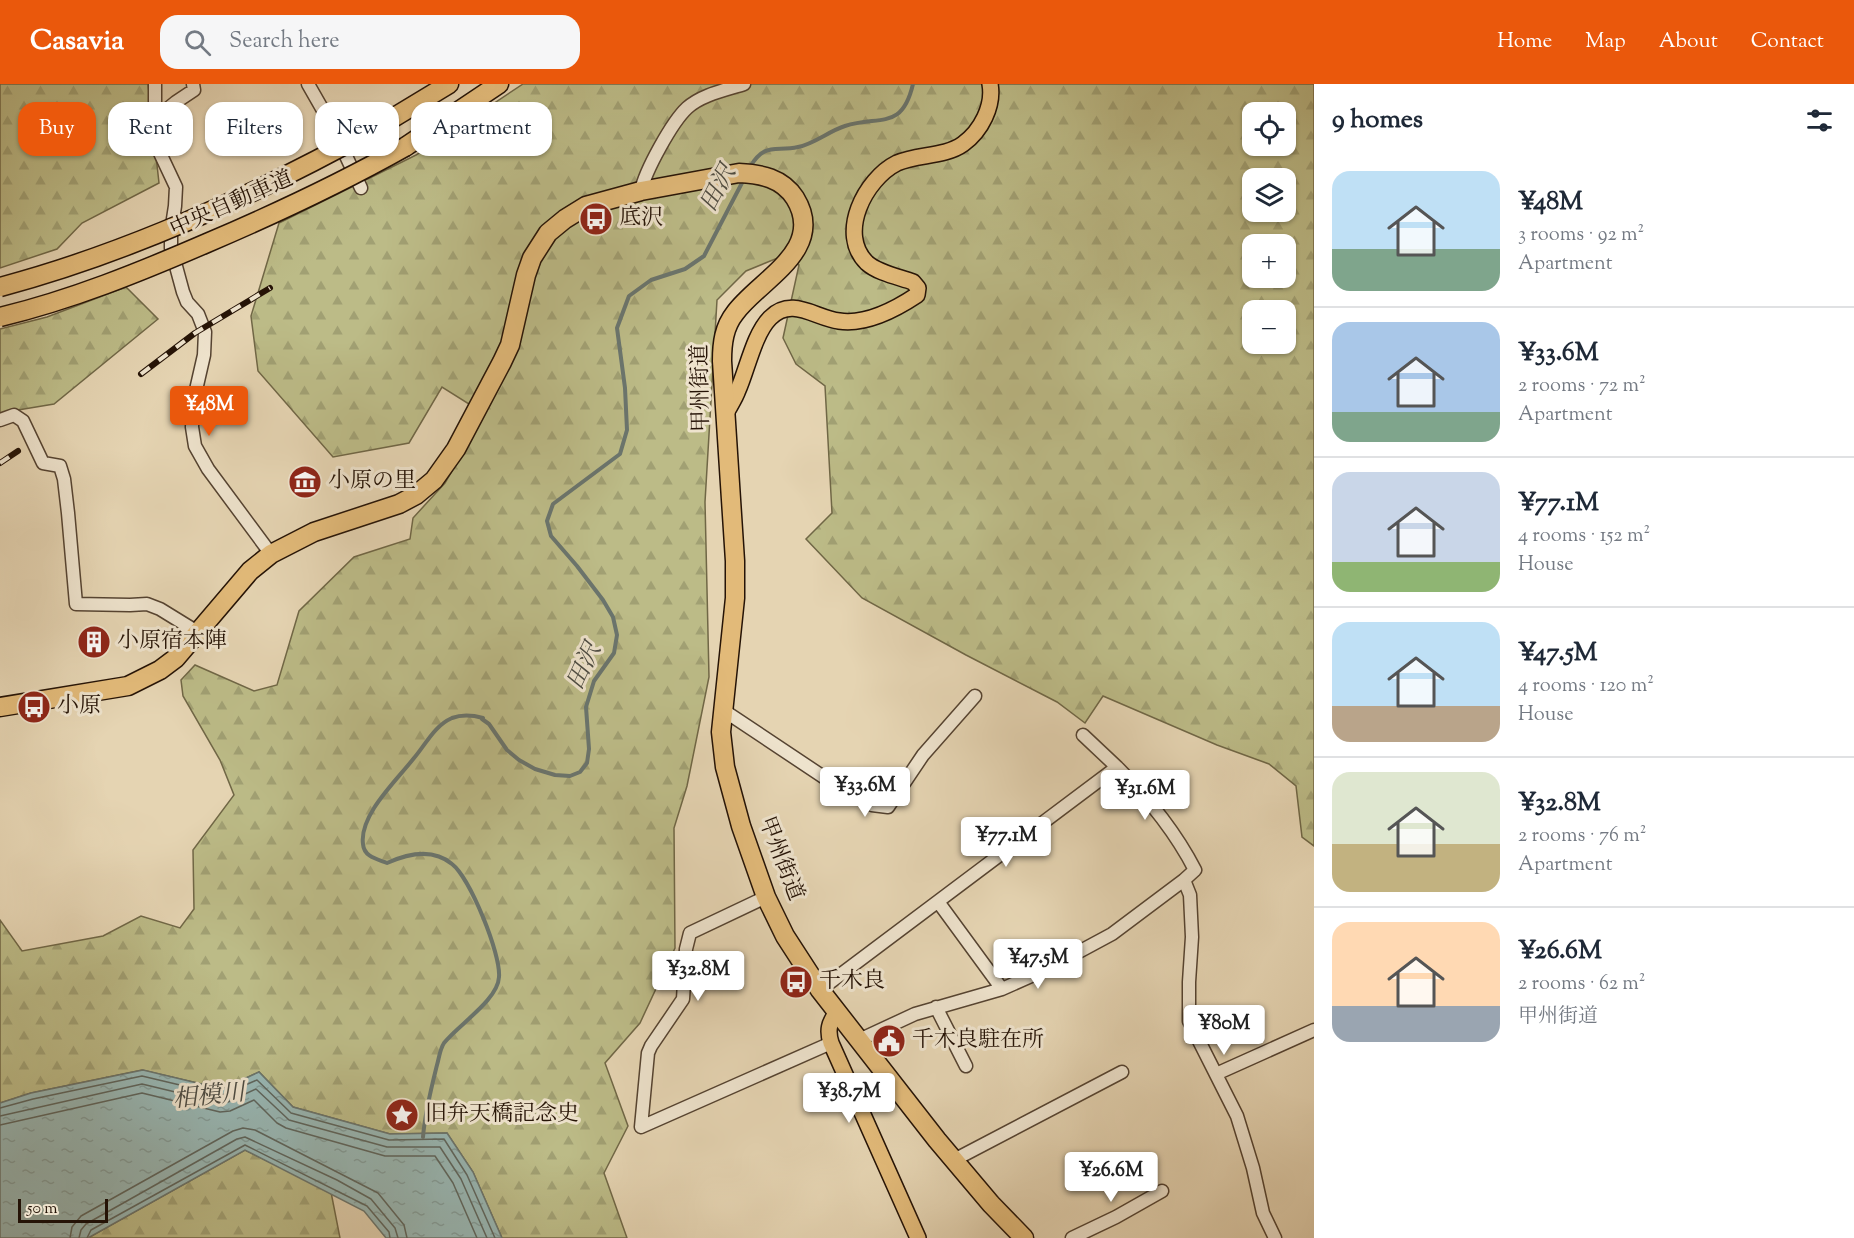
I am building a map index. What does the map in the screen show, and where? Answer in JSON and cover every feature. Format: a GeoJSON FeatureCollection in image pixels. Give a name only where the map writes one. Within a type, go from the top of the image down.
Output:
{"type":"FeatureCollection","features":[{"type":"Feature","properties":{"kind":"highway","name":"中央自動車道"},"geometry":{"type":"LineString","coordinates":[[0,287],[75,264],[146,238],[300,169],[378,127],[449,84]]}},
{"type":"Feature","properties":{"kind":"highway","name":"中央自動車道"},"geometry":{"type":"LineString","coordinates":[[0,317],[84,292],[155,265],[315,194],[405,147],[500,84]]}},
{"type":"Feature","properties":{"kind":"highway","name":"甲州街道"},"geometry":{"type":"LineString","coordinates":[[0,707],[128,686],[160,670],[176,658],[250,571],[271,554],[314,532],[399,504],[416,495],[434,480],[456,449],[510,345],[526,275],[539,244],[565,219],[586,206],[645,190],[739,173],[775,179],[791,193],[800,210],[801,239],[791,258],[734,314],[722,342],[735,561],[735,598],[721,732],[725,767],[741,826],[766,897],[785,936],[820,990],[859,1040],[954,1160],[990,1203],[1024,1238]]}},
{"type":"Feature","properties":{"kind":"main road"},"geometry":{"type":"LineString","coordinates":[[725,415],[738,392],[762,329],[770,318],[782,310],[795,308],[839,321],[856,321],[885,314],[917,295],[918,288],[913,282],[868,264],[858,252],[853,240],[858,210],[881,174],[897,163],[950,150],[963,144],[986,115],[991,100],[990,84]]}},
{"type":"Feature","properties":{"kind":"main road"},"geometry":{"type":"LineString","coordinates":[[837,1012],[830,1022],[828,1032],[831,1043],[918,1238]]}},
{"type":"Feature","properties":{"kind":"street"},"geometry":{"type":"LineString","coordinates":[[155,84],[155,102]]}},
{"type":"Feature","properties":{"kind":"street"},"geometry":{"type":"LineString","coordinates":[[176,102],[194,90],[193,84]]}},
{"type":"Feature","properties":{"kind":"street"},"geometry":{"type":"LineString","coordinates":[[308,84],[332,126],[361,188]]}},
{"type":"Feature","properties":{"kind":"street"},"geometry":{"type":"LineString","coordinates":[[645,190],[646,172],[687,108],[705,97],[744,84]]}},
{"type":"Feature","properties":{"kind":"street"},"geometry":{"type":"LineString","coordinates":[[161,156],[176,187],[171,248],[183,292],[198,314],[205,332],[204,355],[194,403],[192,426],[195,446],[214,477],[271,554]]}},
{"type":"Feature","properties":{"kind":"street"},"geometry":{"type":"LineString","coordinates":[[0,420],[15,415],[23,421],[43,463],[60,466],[68,513],[76,604],[147,604],[170,615],[198,633]]}},
{"type":"Feature","properties":{"kind":"street"},"geometry":{"type":"LineString","coordinates":[[723,710],[825,778],[872,806],[888,807],[923,754],[975,696]]}},
{"type":"Feature","properties":{"kind":"street"},"geometry":{"type":"LineString","coordinates":[[859,1040],[915,1014],[1002,989],[1047,969],[1112,934],[1195,870],[1185,851],[1144,794],[1083,735]]}},
{"type":"Feature","properties":{"kind":"street"},"geometry":{"type":"LineString","coordinates":[[820,990],[939,903],[1017,841],[1117,767]]}},
{"type":"Feature","properties":{"kind":"street"},"geometry":{"type":"LineString","coordinates":[[1184,880],[1190,895],[1192,937],[1189,1021],[1237,1116],[1253,1168],[1263,1213],[1275,1238]]}},
{"type":"Feature","properties":{"kind":"street"},"geometry":{"type":"LineString","coordinates":[[766,897],[690,933],[686,949],[683,999],[648,1053],[641,1127],[831,1043]]}},
{"type":"Feature","properties":{"kind":"street"},"geometry":{"type":"LineString","coordinates":[[939,903],[1002,989]]}},
{"type":"Feature","properties":{"kind":"street"},"geometry":{"type":"LineString","coordinates":[[936,1007],[966,1066]]}},
{"type":"Feature","properties":{"kind":"street"},"geometry":{"type":"LineString","coordinates":[[1216,1074],[1314,1030]]}},
{"type":"Feature","properties":{"kind":"street"},"geometry":{"type":"LineString","coordinates":[[954,1160],[1122,1072]]}},
{"type":"Feature","properties":{"kind":"street"},"geometry":{"type":"LineString","coordinates":[[1072,1238],[1162,1191]]}},
{"type":"Feature","properties":{"kind":"green space"},"geometry":{"type":"Polygon","coordinates":[[[0,84],[148,84],[150,102],[108,102],[108,156],[156,156],[159,183],[82,223],[57,249],[0,268],[0,84]]]}},
{"type":"Feature","properties":{"kind":"green space"},"geometry":{"type":"Polygon","coordinates":[[[523,84],[1314,84],[1314,846],[1302,837],[1296,786],[1269,764],[1217,745],[1103,696],[1085,723],[1057,702],[862,598],[806,539],[832,513],[825,386],[796,364],[783,338],[799,265],[780,257],[746,271],[717,300],[705,502],[709,677],[687,786],[674,828],[675,948],[640,1023],[605,1063],[628,1126],[604,1173],[627,1238],[502,1238],[473,1172],[447,1133],[390,1134],[293,1107],[259,1072],[223,1089],[142,1070],[31,1093],[0,1103],[0,920],[22,951],[103,936],[141,916],[180,928],[194,909],[193,850],[234,795],[220,760],[183,696],[181,680],[195,665],[254,691],[277,685],[299,611],[354,557],[410,539],[413,518],[445,483],[485,414],[442,387],[409,443],[333,457],[258,371],[251,316],[279,223],[414,156],[552,156],[552,102],[496,102],[523,84]]]}},
{"type":"Feature","properties":{"kind":"green space"},"geometry":{"type":"Polygon","coordinates":[[[126,287],[158,319],[54,404],[0,413],[0,329],[47,317],[126,287]]]}},
{"type":"Feature","properties":{"kind":"green space"},"geometry":{"type":"Polygon","coordinates":[[[245,1150],[331,1192],[340,1238],[88,1238],[245,1150]]]}},
{"type":"Feature","properties":{"kind":"water","name":"相模川"},"geometry":{"type":"Polygon","coordinates":[[[143,1070],[222,1089],[259,1072],[293,1107],[390,1134],[447,1133],[473,1172],[502,1238],[386,1238],[364,1211],[245,1150],[88,1238],[0,1238],[0,1103],[31,1093],[143,1070]]]}},
{"type":"Feature","properties":{"kind":"waterway","name":"田沢"},"geometry":{"type":"LineString","coordinates":[[750,167],[755,159],[766,151],[804,145],[845,126],[896,115],[903,109],[913,84]]}},
{"type":"Feature","properties":{"kind":"waterway","name":"田沢"},"geometry":{"type":"LineString","coordinates":[[423,1137],[428,1101],[443,1045],[492,994],[499,977],[498,966],[483,917],[467,884],[452,864],[445,859],[428,854],[411,855],[387,863],[372,857],[366,852],[363,844],[363,833],[367,821],[381,798],[435,730],[452,718],[467,715],[483,718],[507,750],[535,769],[555,775],[570,776],[580,772],[587,763],[589,749],[586,707],[594,681],[614,653],[617,635],[613,617],[603,600],[551,536],[547,521],[553,504],[620,454],[627,430],[625,388],[617,328],[629,296],[651,280],[685,269],[704,256],[744,179]]}},
{"type":"Feature","properties":{"kind":"railway"},"geometry":{"type":"LineString","coordinates":[[141,374],[195,333],[270,288]]}},
{"type":"Feature","properties":{"kind":"railway"},"geometry":{"type":"LineString","coordinates":[[0,463],[18,451]]}},
{"type":"Feature","properties":{"kind":"place","name":"底沢"},"geometry":{"type":"Point","coordinates":[596,219]}},
{"type":"Feature","properties":{"kind":"place","name":"小原の里"},"geometry":{"type":"Point","coordinates":[305,482]}},
{"type":"Feature","properties":{"kind":"place","name":"小原宿本陣"},"geometry":{"type":"Point","coordinates":[94,642]}},
{"type":"Feature","properties":{"kind":"place","name":"小原"},"geometry":{"type":"Point","coordinates":[34,707]}},
{"type":"Feature","properties":{"kind":"place","name":"千木良"},"geometry":{"type":"Point","coordinates":[796,982]}},
{"type":"Feature","properties":{"kind":"place","name":"千木良駐在所"},"geometry":{"type":"Point","coordinates":[889,1041]}},
{"type":"Feature","properties":{"kind":"place","name":"旧弁天橋記念史"},"geometry":{"type":"Point","coordinates":[402,1115]}}]}
